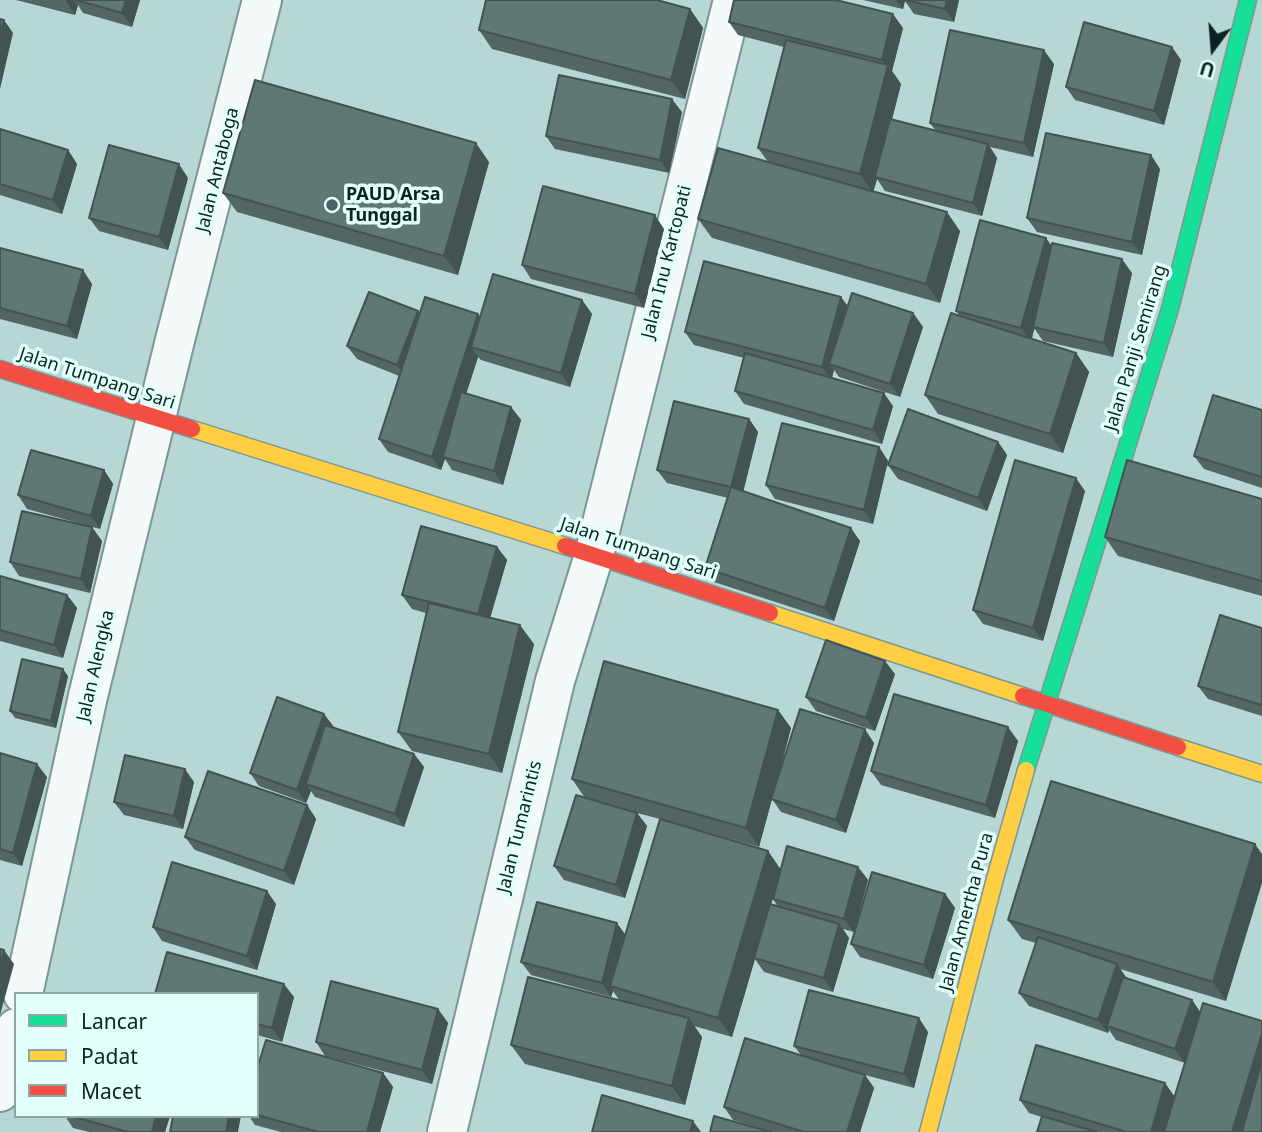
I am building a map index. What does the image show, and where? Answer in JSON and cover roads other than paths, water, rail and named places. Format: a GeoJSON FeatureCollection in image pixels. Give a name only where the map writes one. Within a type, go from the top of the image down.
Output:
{"type":"FeatureCollection","features":[{"type":"Feature","properties":{"kind":"main road","name":"Jalan Panji Semirang"},"geometry":{"type":"LineString","coordinates":[[1046,702],[1170,309],[1248,0]]}},
{"type":"Feature","properties":{"kind":"main road","name":"Jalan Tumpang Sari"},"geometry":{"type":"LineString","coordinates":[[0,369],[156,418],[598,539],[1046,702],[1262,774]]}},
{"type":"Feature","properties":{"kind":"main road","name":"Jalan Amertha Pura"},"geometry":{"type":"LineString","coordinates":[[928,1132],[996,875],[1046,702]]}},
{"type":"Feature","properties":{"kind":"street","name":"Jalan Antaboga"},"geometry":{"type":"LineString","coordinates":[[174,340],[262,0]]}},
{"type":"Feature","properties":{"kind":"street","name":"Jalan Inu Kartopati"},"geometry":{"type":"LineString","coordinates":[[598,539],[733,0]]}},
{"type":"Feature","properties":{"kind":"street","name":"Jalan Alengka"},"geometry":{"type":"LineString","coordinates":[[23,992],[88,696],[174,340]]}},
{"type":"Feature","properties":{"kind":"street","name":"Jalan Tumarintis"},"geometry":{"type":"LineString","coordinates":[[447,1132],[555,681],[598,539]]}},
{"type":"Feature","properties":{"kind":"street"},"geometry":{"type":"LineString","coordinates":[[0,1093],[14,1036]]}},
{"type":"Feature","properties":{"kind":"place","name":"PAUD Arsa Tunggal"},"geometry":{"type":"Point","coordinates":[332,205]}}]}
